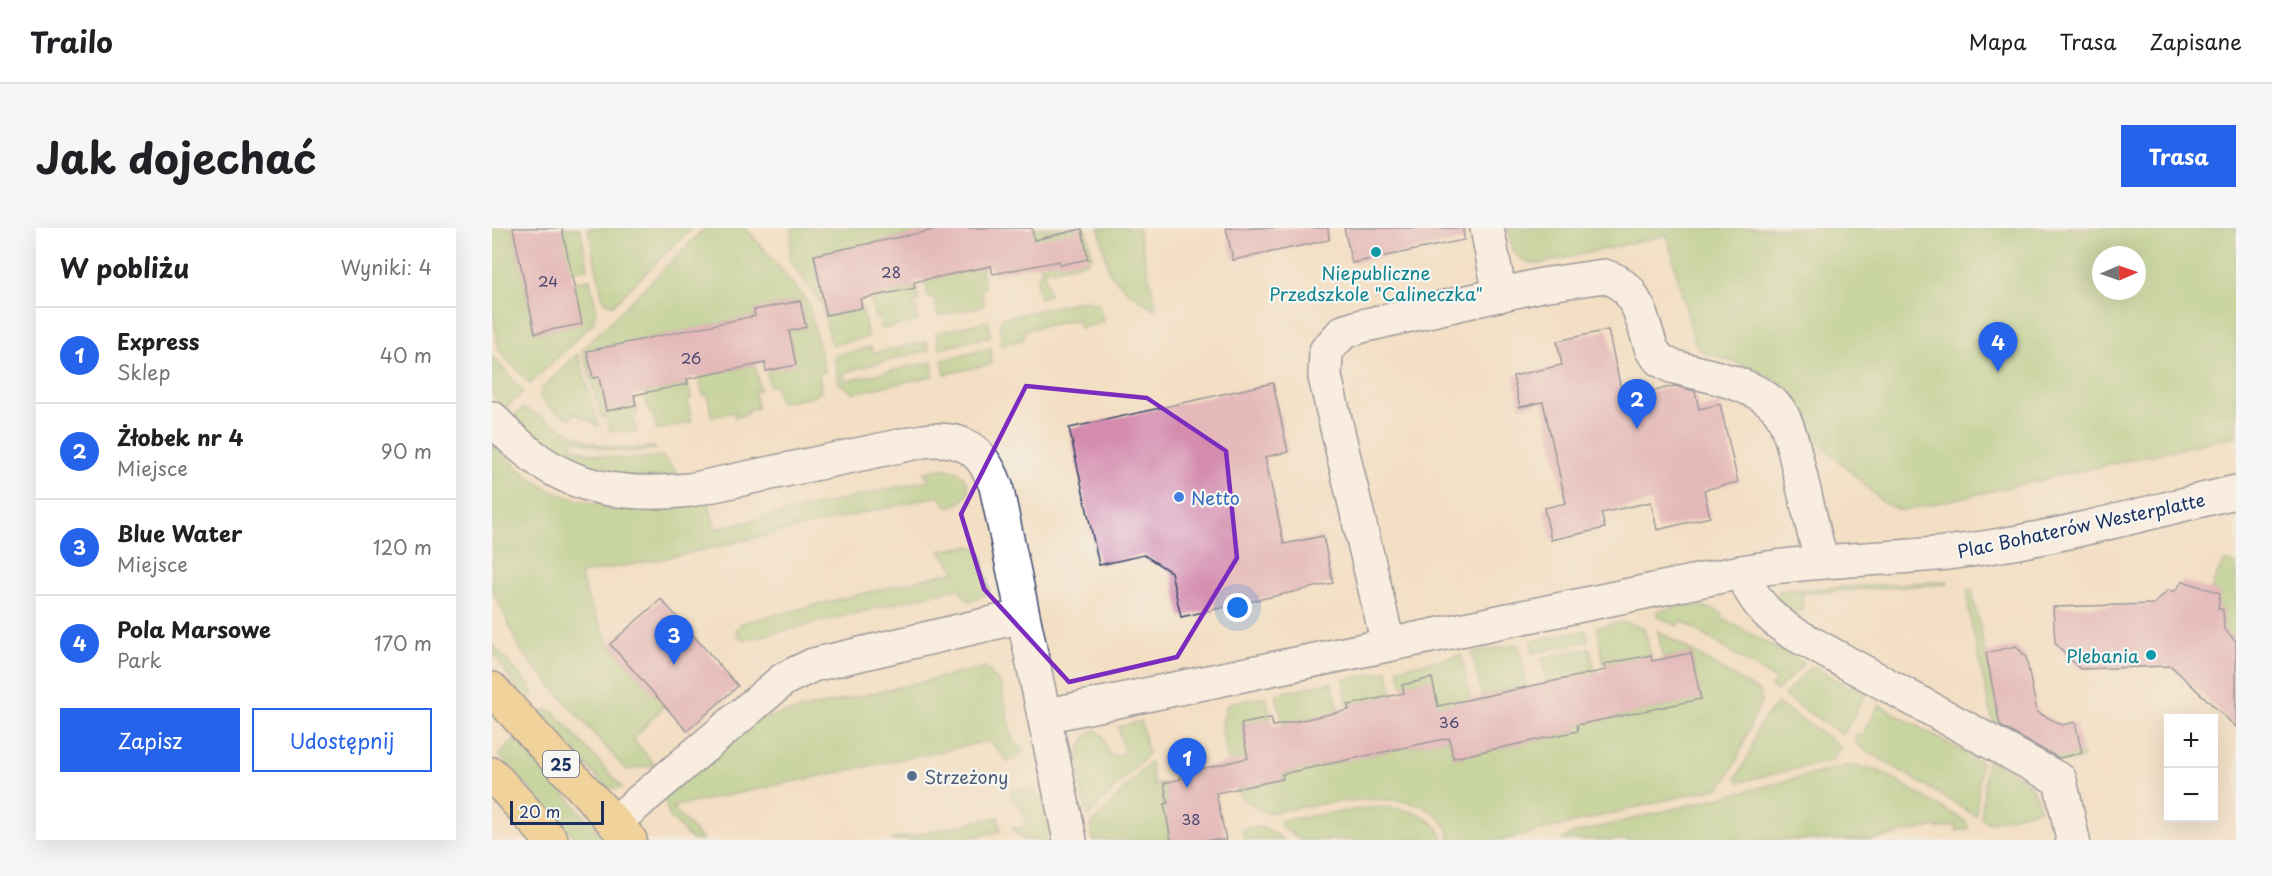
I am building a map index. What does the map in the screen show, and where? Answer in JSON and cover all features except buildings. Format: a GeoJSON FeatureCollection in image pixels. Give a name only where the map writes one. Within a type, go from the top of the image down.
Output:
{"type":"FeatureCollection","features":[{"type":"Feature","properties":{"kind":"main road","name":"25"},"geometry":{"type":"LineString","coordinates":[[492,688],[622,831]]}},
{"type":"Feature","properties":{"kind":"main road"},"geometry":{"type":"LineString","coordinates":[[492,774],[551,840]]}},
{"type":"Feature","properties":{"kind":"street"},"geometry":{"type":"LineString","coordinates":[[1487,228],[1500,294]]}},
{"type":"Feature","properties":{"kind":"street"},"geometry":{"type":"LineString","coordinates":[[1388,644],[1326,377],[1326,351],[1343,332],[1362,326],[1542,285],[1604,276],[1617,281],[1629,291],[1639,309],[1652,350],[1660,360],[1671,366],[1748,388],[1764,395],[1778,408],[1792,441],[1821,561]]}},
{"type":"Feature","properties":{"kind":"street"},"geometry":{"type":"LineString","coordinates":[[492,418],[522,449],[561,475],[582,484],[632,493],[690,490],[923,441],[954,441],[968,446],[981,458],[996,486],[1070,840]]}},
{"type":"Feature","properties":{"kind":"street","name":"Plac Bohaterów Westerplatte"},"geometry":{"type":"LineString","coordinates":[[1044,716],[1741,572],[1821,561],[1946,553],[2001,544],[2236,492]]}},
{"type":"Feature","properties":{"kind":"street"},"geometry":{"type":"LineString","coordinates":[[1741,572],[1752,596],[1771,618],[1791,632],[2060,780],[2073,840]]}},
{"type":"Feature","properties":{"kind":"street"},"geometry":{"type":"LineString","coordinates":[[622,831],[769,691],[798,671],[813,665],[1023,616]]}},
{"type":"Feature","properties":{"kind":"highlighted area"},"geometry":{"type":"Polygon","coordinates":[[[1026,386],[1147,398],[1226,451],[1237,558],[1177,657],[1069,682],[984,589],[961,514],[1026,386]]]}},
{"type":"Feature","properties":{"kind":"green space"},"geometry":{"type":"Polygon","coordinates":[[[492,228],[513,228],[535,333],[581,324],[573,283],[590,279],[596,309],[593,323],[530,384],[499,350],[492,308],[492,228]]]}},
{"type":"Feature","properties":{"kind":"green space"},"geometry":{"type":"Polygon","coordinates":[[[562,228],[580,228],[588,268],[570,272],[562,228]]]}},
{"type":"Feature","properties":{"kind":"green space"},"geometry":{"type":"Polygon","coordinates":[[[588,228],[691,228],[613,305],[603,300],[588,228]]]}},
{"type":"Feature","properties":{"kind":"green space"},"geometry":{"type":"Polygon","coordinates":[[[705,228],[746,228],[808,302],[825,372],[819,373],[821,391],[807,398],[779,402],[775,385],[770,386],[766,371],[789,331],[806,327],[800,301],[754,310],[755,316],[587,351],[593,378],[599,377],[606,410],[636,405],[638,414],[633,416],[636,432],[610,430],[606,416],[602,418],[582,350],[705,228]]]}},
{"type":"Feature","properties":{"kind":"green space"},"geometry":{"type":"Polygon","coordinates":[[[792,228],[943,228],[814,255],[819,281],[826,281],[832,314],[862,308],[868,337],[832,345],[821,303],[789,259],[792,228]]]}},
{"type":"Feature","properties":{"kind":"green space"},"geometry":{"type":"Polygon","coordinates":[[[1032,228],[1086,228],[1092,256],[1087,262],[1044,271],[1049,295],[1040,298],[1036,280],[1041,270],[1032,228]]]}},
{"type":"Feature","properties":{"kind":"green space"},"geometry":{"type":"Polygon","coordinates":[[[1099,228],[1138,228],[1156,307],[1154,309],[1126,290],[1109,272],[1099,228]]]}},
{"type":"Feature","properties":{"kind":"green space"},"geometry":{"type":"Polygon","coordinates":[[[1507,228],[2236,228],[2236,436],[1902,511],[1885,504],[1819,442],[1809,429],[1797,399],[1786,386],[1753,368],[1706,353],[1698,348],[1694,341],[1667,235],[1539,264],[1519,258],[1513,248],[1507,228]]]}},
{"type":"Feature","properties":{"kind":"green space"},"geometry":{"type":"Polygon","coordinates":[[[981,268],[985,288],[981,289],[984,306],[938,316],[934,298],[929,299],[925,280],[981,268]]]}},
{"type":"Feature","properties":{"kind":"green space"},"geometry":{"type":"Polygon","coordinates":[[[915,288],[919,301],[914,303],[918,321],[882,329],[879,317],[875,318],[871,297],[915,288]]]}},
{"type":"Feature","properties":{"kind":"green space"},"geometry":{"type":"Polygon","coordinates":[[[1086,300],[1098,304],[1104,322],[1080,328],[1077,319],[1025,330],[1023,340],[1001,345],[1000,323],[1002,318],[1086,300]]]}},
{"type":"Feature","properties":{"kind":"green space"},"geometry":{"type":"Polygon","coordinates":[[[989,321],[990,336],[940,349],[936,333],[989,321]]]}},
{"type":"Feature","properties":{"kind":"green space"},"geometry":{"type":"Polygon","coordinates":[[[927,342],[929,350],[851,370],[844,375],[845,381],[932,362],[934,376],[853,393],[839,383],[834,356],[871,347],[874,353],[927,342]]]}},
{"type":"Feature","properties":{"kind":"green space"},"geometry":{"type":"Polygon","coordinates":[[[991,348],[991,364],[945,374],[942,360],[991,348]]]}},
{"type":"Feature","properties":{"kind":"green space"},"geometry":{"type":"Polygon","coordinates":[[[578,354],[599,426],[574,413],[570,419],[548,407],[540,398],[542,389],[578,354]]]}},
{"type":"Feature","properties":{"kind":"green space"},"geometry":{"type":"Polygon","coordinates":[[[492,356],[523,392],[505,409],[492,395],[492,356]]]}},
{"type":"Feature","properties":{"kind":"green space"},"geometry":{"type":"Polygon","coordinates":[[[755,365],[760,390],[754,391],[757,408],[747,410],[748,414],[735,417],[734,412],[712,417],[707,394],[703,395],[699,376],[755,365]]]}},
{"type":"Feature","properties":{"kind":"green space"},"geometry":{"type":"Polygon","coordinates":[[[688,384],[691,399],[687,400],[692,422],[657,430],[652,411],[649,412],[645,393],[688,384]]]}},
{"type":"Feature","properties":{"kind":"green space"},"geometry":{"type":"Polygon","coordinates":[[[522,409],[574,435],[604,446],[636,449],[654,446],[656,449],[622,452],[572,439],[572,447],[606,456],[628,459],[662,456],[680,476],[627,478],[566,462],[512,418],[522,409]]]}},
{"type":"Feature","properties":{"kind":"green space"},"geometry":{"type":"Polygon","coordinates":[[[492,443],[527,476],[554,491],[596,504],[618,506],[709,503],[715,529],[929,480],[924,472],[938,469],[955,471],[962,475],[966,480],[968,492],[958,503],[948,507],[939,496],[666,558],[580,574],[589,603],[610,644],[665,705],[633,739],[655,765],[626,770],[522,652],[492,589],[492,443]]]}},
{"type":"Feature","properties":{"kind":"green space"},"geometry":{"type":"Polygon","coordinates":[[[968,546],[980,549],[989,590],[978,598],[969,601],[958,588],[746,640],[738,636],[736,630],[742,623],[956,571],[940,551],[968,546]]]}},
{"type":"Feature","properties":{"kind":"green space"},"geometry":{"type":"Polygon","coordinates":[[[2225,561],[2236,565],[2236,641],[2224,629],[2223,610],[2218,608],[2219,593],[2211,590],[2225,561]]]}},
{"type":"Feature","properties":{"kind":"green space"},"geometry":{"type":"Polygon","coordinates":[[[1948,581],[1948,584],[1802,593],[1802,611],[1798,612],[1789,610],[1778,603],[1778,591],[1948,581]]]}},
{"type":"Feature","properties":{"kind":"green space"},"geometry":{"type":"Polygon","coordinates":[[[1967,590],[1972,590],[2001,728],[2056,758],[2082,753],[2083,758],[2060,763],[1995,734],[1969,612],[1967,590]]]}},
{"type":"Feature","properties":{"kind":"green space"},"geometry":{"type":"Polygon","coordinates":[[[1689,605],[1710,608],[1723,614],[1721,618],[1804,663],[1777,691],[1771,687],[1776,680],[1681,620],[1677,626],[1657,616],[1657,611],[1689,605]]]}},
{"type":"Feature","properties":{"kind":"green space"},"geometry":{"type":"Polygon","coordinates":[[[1623,622],[1644,628],[1651,655],[1604,664],[1597,627],[1623,622]]]}},
{"type":"Feature","properties":{"kind":"green space"},"geometry":{"type":"Polygon","coordinates":[[[1586,630],[1588,641],[1533,653],[1531,641],[1586,630]]]}},
{"type":"Feature","properties":{"kind":"green space"},"geometry":{"type":"Polygon","coordinates":[[[1658,631],[1760,692],[1762,701],[1733,767],[1720,787],[1502,840],[1451,840],[1438,816],[1423,806],[1403,801],[1354,800],[1265,813],[1240,796],[1233,783],[1221,729],[1226,707],[1230,703],[1266,696],[1271,718],[1241,724],[1248,758],[1231,761],[1237,789],[1283,779],[1282,774],[1449,738],[1454,758],[1578,731],[1577,725],[1701,699],[1691,653],[1663,658],[1658,631]]]}},
{"type":"Feature","properties":{"kind":"green space"},"geometry":{"type":"Polygon","coordinates":[[[492,644],[530,686],[532,694],[527,700],[492,651],[492,644]]]}},
{"type":"Feature","properties":{"kind":"green space"},"geometry":{"type":"Polygon","coordinates":[[[1518,644],[1527,686],[1482,696],[1472,653],[1518,644]]]}},
{"type":"Feature","properties":{"kind":"green space"},"geometry":{"type":"Polygon","coordinates":[[[1590,648],[1595,673],[1549,688],[1542,658],[1590,648]]]}},
{"type":"Feature","properties":{"kind":"green space"},"geometry":{"type":"Polygon","coordinates":[[[1461,655],[1472,705],[1439,712],[1432,679],[1402,685],[1398,668],[1461,655]]]}},
{"type":"Feature","properties":{"kind":"green space"},"geometry":{"type":"Polygon","coordinates":[[[1811,666],[1850,688],[1853,684],[1867,692],[1843,735],[1784,696],[1811,666]]]}},
{"type":"Feature","properties":{"kind":"green space"},"geometry":{"type":"Polygon","coordinates":[[[986,667],[1001,685],[1013,743],[1022,747],[1024,752],[1014,760],[1009,762],[989,741],[672,807],[702,840],[692,840],[670,817],[664,798],[752,721],[986,667]]]}},
{"type":"Feature","properties":{"kind":"green space"},"geometry":{"type":"Polygon","coordinates":[[[1388,671],[1393,695],[1348,705],[1343,680],[1388,671]]]}},
{"type":"Feature","properties":{"kind":"green space"},"geometry":{"type":"Polygon","coordinates":[[[1332,682],[1339,712],[1283,724],[1276,694],[1332,682]]]}},
{"type":"Feature","properties":{"kind":"green space"},"geometry":{"type":"Polygon","coordinates":[[[1777,703],[1837,743],[1840,748],[1833,760],[1740,782],[1736,778],[1749,755],[1759,725],[1777,703]]]}},
{"type":"Feature","properties":{"kind":"green space"},"geometry":{"type":"Polygon","coordinates":[[[1879,705],[1981,762],[1976,816],[1856,744],[1856,734],[1861,737],[1879,705]]]}},
{"type":"Feature","properties":{"kind":"green space"},"geometry":{"type":"Polygon","coordinates":[[[545,710],[553,711],[622,787],[615,789],[604,785],[541,714],[545,710]]]}},
{"type":"Feature","properties":{"kind":"green space"},"geometry":{"type":"Polygon","coordinates":[[[1141,721],[1148,754],[1088,816],[1078,769],[1081,746],[1096,730],[1102,735],[1110,756],[1124,754],[1118,727],[1141,721]]]}},
{"type":"Feature","properties":{"kind":"green space"},"geometry":{"type":"Polygon","coordinates":[[[515,739],[606,840],[577,840],[499,755],[515,739]]]}},
{"type":"Feature","properties":{"kind":"green space"},"geometry":{"type":"Polygon","coordinates":[[[1987,758],[2021,777],[2033,790],[2040,809],[1989,823],[1981,818],[1987,758]]]}},
{"type":"Feature","properties":{"kind":"green space"},"geometry":{"type":"Polygon","coordinates":[[[1150,762],[1154,785],[1164,783],[1168,803],[1164,804],[1171,840],[1093,840],[1090,826],[1150,762]]]}},
{"type":"Feature","properties":{"kind":"green space"},"geometry":{"type":"Polygon","coordinates":[[[1846,766],[1876,769],[1965,821],[1969,828],[1957,831],[1956,825],[1937,829],[1936,826],[1871,840],[1562,840],[1572,834],[1846,766]]]}},
{"type":"Feature","properties":{"kind":"green space"},"geometry":{"type":"Polygon","coordinates":[[[1012,790],[1029,790],[1042,799],[1049,823],[1046,840],[1024,840],[1013,829],[1026,826],[1023,811],[1011,796],[1012,790]]]}},
{"type":"Feature","properties":{"kind":"green space"},"geometry":{"type":"Polygon","coordinates":[[[1375,807],[1405,810],[1425,817],[1433,823],[1443,840],[1300,840],[1280,825],[1283,820],[1375,807]]]}},
{"type":"Feature","properties":{"kind":"green space"},"geometry":{"type":"Polygon","coordinates":[[[998,817],[1001,831],[957,840],[890,840],[998,817]]]}},
{"type":"Feature","properties":{"kind":"green space"},"geometry":{"type":"Polygon","coordinates":[[[1258,827],[1269,830],[1283,840],[1245,840],[1242,829],[1258,827]]]}},
{"type":"Feature","properties":{"kind":"place","name":"Niepubliczne Przedszkole \"Calineczka\""},"geometry":{"type":"Point","coordinates":[1376,252]}},
{"type":"Feature","properties":{"kind":"place","name":"Pola Marsowe"},"geometry":{"type":"Point","coordinates":[1998,372]}},
{"type":"Feature","properties":{"kind":"place","name":"Żłobek nr 4"},"geometry":{"type":"Point","coordinates":[1637,429]}},
{"type":"Feature","properties":{"kind":"place","name":"Netto"},"geometry":{"type":"Point","coordinates":[1179,497]}},
{"type":"Feature","properties":{"kind":"place","name":"Plebania"},"geometry":{"type":"Point","coordinates":[2151,655]}},
{"type":"Feature","properties":{"kind":"place","name":"Blue Water"},"geometry":{"type":"Point","coordinates":[674,665]}},
{"type":"Feature","properties":{"kind":"place","name":"Strzeżony"},"geometry":{"type":"Point","coordinates":[912,776]}},
{"type":"Feature","properties":{"kind":"place","name":"Express"},"geometry":{"type":"Point","coordinates":[1187,788]}}]}
